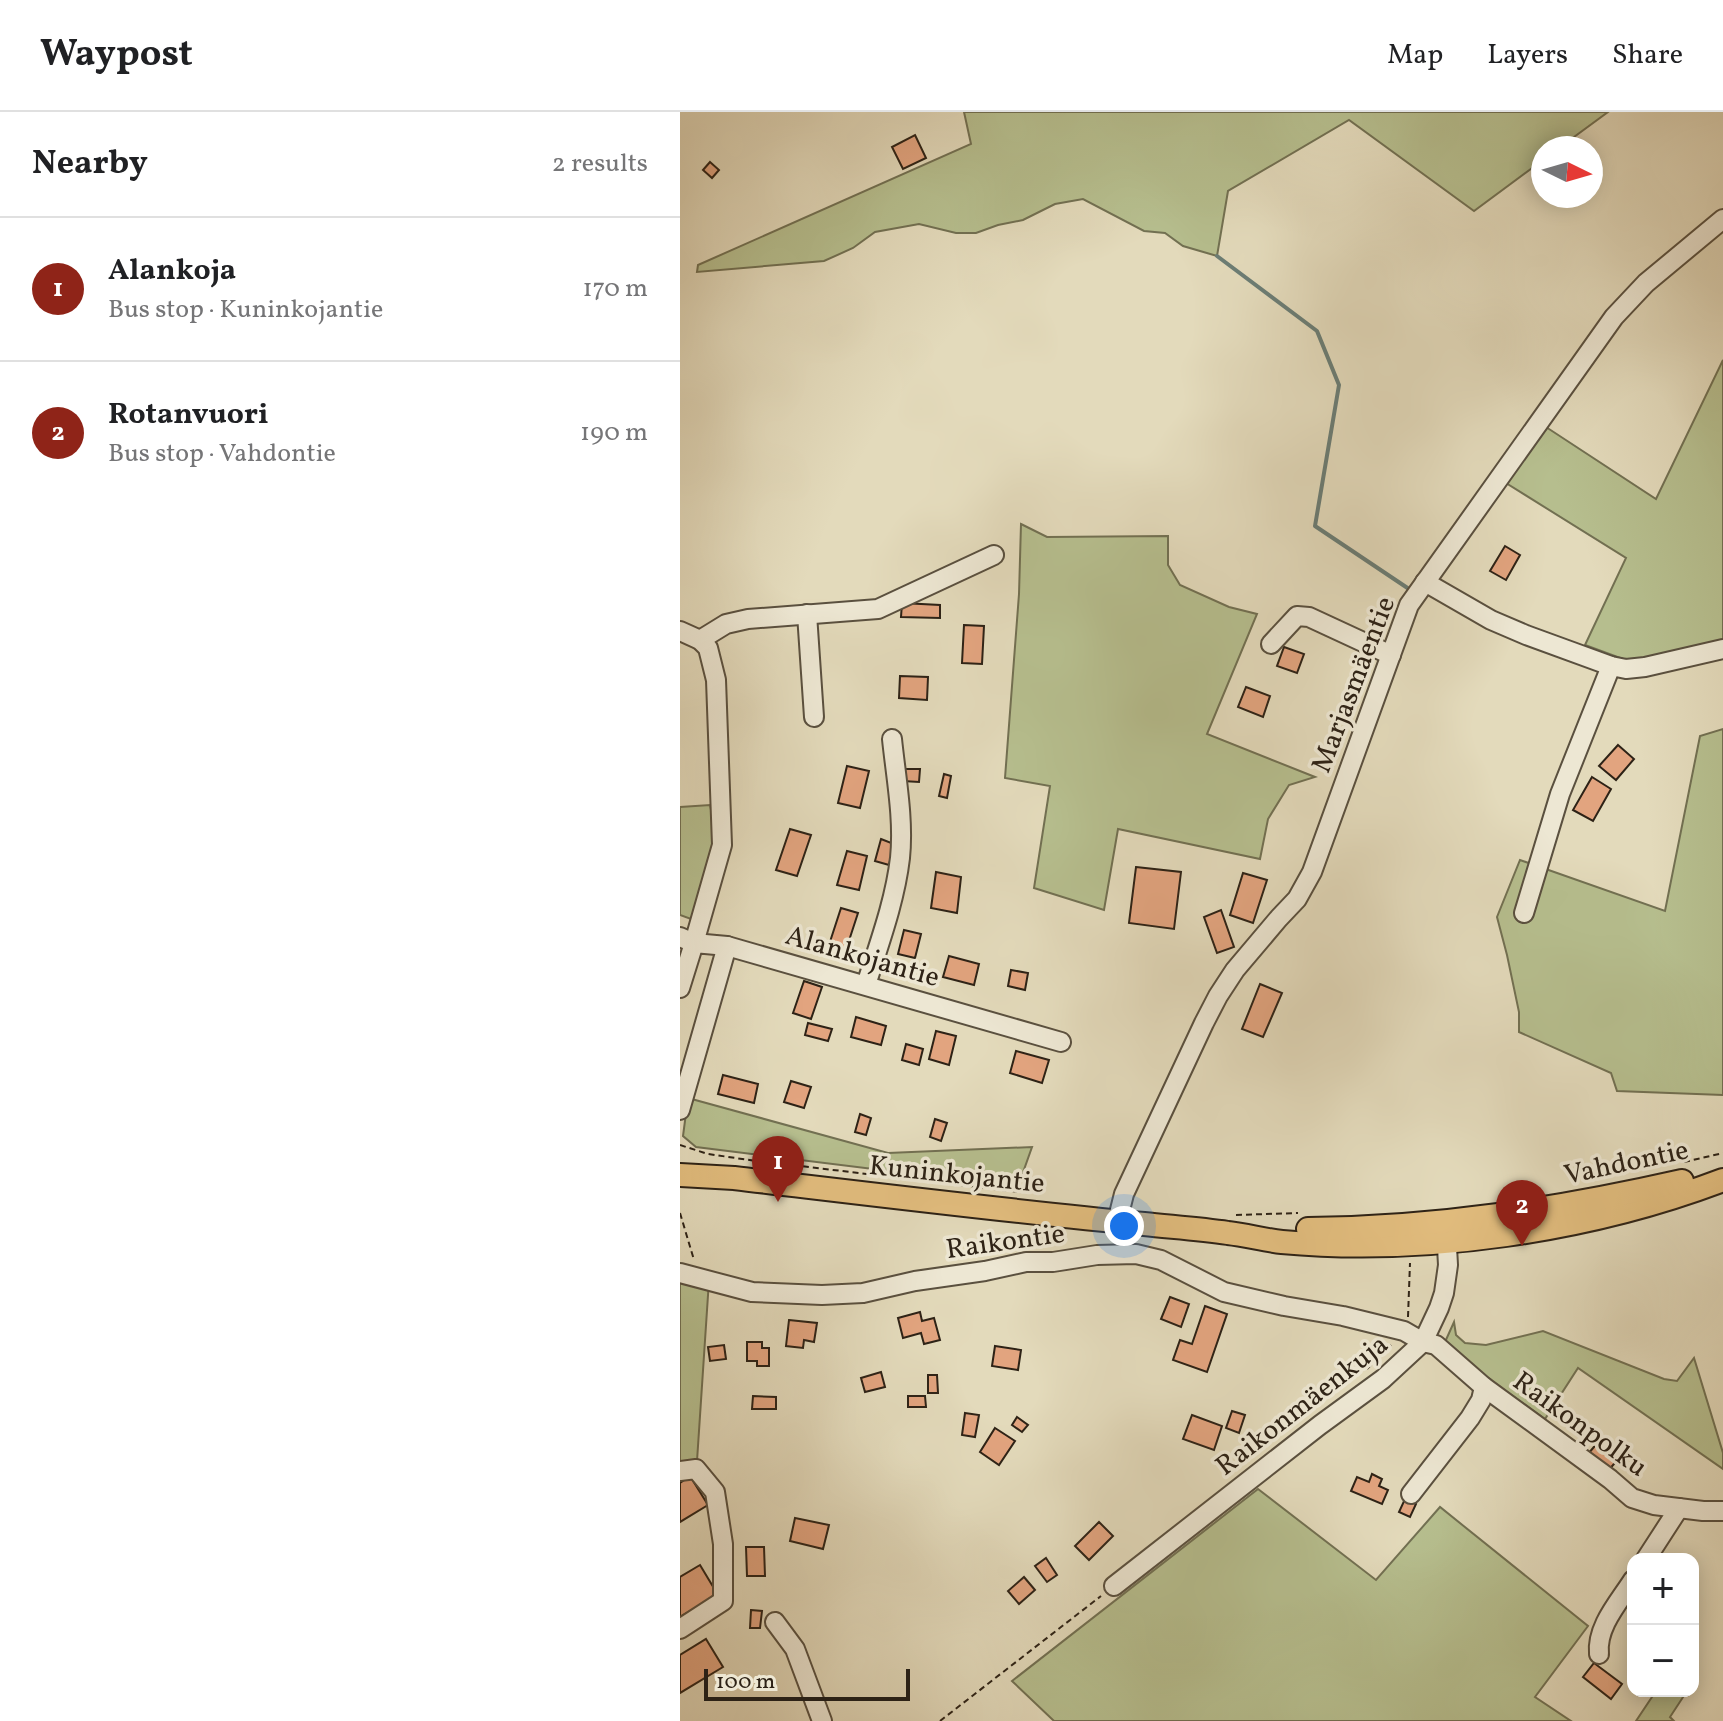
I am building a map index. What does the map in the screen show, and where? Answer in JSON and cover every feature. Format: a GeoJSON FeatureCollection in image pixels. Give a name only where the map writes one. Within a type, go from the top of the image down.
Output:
{"type":"FeatureCollection","features":[{"type":"Feature","properties":{"kind":"main road","name":"Vahdontie"},"geometry":{"type":"LineString","coordinates":[[1447,1232],[1516,1213],[1723,1172]]}},
{"type":"Feature","properties":{"kind":"main road","name":"Kuninkojantie"},"geometry":{"type":"LineString","coordinates":[[680,1175],[734,1178],[1117,1222],[1226,1223],[1281,1241],[1344,1245],[1447,1232]]}},
{"type":"Feature","properties":{"kind":"main road","name":"Vahdontie"},"geometry":{"type":"LineString","coordinates":[[1447,1232],[1523,1232],[1621,1213],[1723,1180]]}},
{"type":"Feature","properties":{"kind":"street","name":"Marjasmäentie"},"geometry":{"type":"LineString","coordinates":[[1117,1222],[1124,1194],[1218,996],[1235,970],[1297,899],[1312,872],[1409,605],[1614,317],[1646,283],[1723,219]]}},
{"type":"Feature","properties":{"kind":"street"},"geometry":{"type":"LineString","coordinates":[[700,640],[726,624],[748,619],[878,609],[994,555]]}},
{"type":"Feature","properties":{"kind":"street"},"geometry":{"type":"LineString","coordinates":[[1425,582],[1491,620],[1611,666],[1626,669],[1645,667],[1723,649]]}},
{"type":"Feature","properties":{"kind":"street"},"geometry":{"type":"LineString","coordinates":[[807,614],[814,717]]}},
{"type":"Feature","properties":{"kind":"street"},"geometry":{"type":"LineString","coordinates":[[1271,644],[1297,616],[1309,617],[1391,655]]}},
{"type":"Feature","properties":{"kind":"street"},"geometry":{"type":"LineString","coordinates":[[680,631],[700,640],[708,648],[716,680],[722,845],[687,940],[680,988]]}},
{"type":"Feature","properties":{"kind":"street"},"geometry":{"type":"LineString","coordinates":[[1524,913],[1560,794],[1611,666]]}},
{"type":"Feature","properties":{"kind":"street"},"geometry":{"type":"LineString","coordinates":[[866,985],[893,895],[900,857],[892,739]]}},
{"type":"Feature","properties":{"kind":"street","name":"Alankojantie"},"geometry":{"type":"LineString","coordinates":[[687,940],[727,946],[1061,1042]]}},
{"type":"Feature","properties":{"kind":"street"},"geometry":{"type":"LineString","coordinates":[[680,1110],[727,946]]}},
{"type":"Feature","properties":{"kind":"street","name":"Raikonmäenkuja"},"geometry":{"type":"LineString","coordinates":[[1114,1586],[1383,1379],[1423,1342],[1444,1293],[1448,1265],[1447,1232]]}},
{"type":"Feature","properties":{"kind":"street","name":"Raikontie"},"geometry":{"type":"LineString","coordinates":[[680,1273],[752,1292],[822,1295],[863,1293],[1026,1262],[1136,1254],[1161,1260],[1224,1292],[1404,1331],[1423,1342]]}},
{"type":"Feature","properties":{"kind":"street","name":"Raikonpolku"},"geometry":{"type":"LineString","coordinates":[[1423,1342],[1436,1345],[1484,1387],[1632,1498],[1654,1505],[1723,1511]]}},
{"type":"Feature","properties":{"kind":"street"},"geometry":{"type":"LineString","coordinates":[[1411,1494],[1470,1418],[1481,1400],[1484,1387]]}},
{"type":"Feature","properties":{"kind":"street"},"geometry":{"type":"LineString","coordinates":[[680,1471],[696,1469],[715,1492],[723,1544],[723,1601],[680,1629]]}},
{"type":"Feature","properties":{"kind":"street"},"geometry":{"type":"LineString","coordinates":[[1650,1553],[1679,1508]]}},
{"type":"Feature","properties":{"kind":"street"},"geometry":{"type":"LineString","coordinates":[[1599,1654],[1601,1630],[1627,1589]]}},
{"type":"Feature","properties":{"kind":"street"},"geometry":{"type":"LineString","coordinates":[[775,1622],[795,1649],[822,1721]]}},
{"type":"Feature","properties":{"kind":"path"},"geometry":{"type":"LineString","coordinates":[[680,1145],[708,1154],[778,1164],[1023,1192]]}},
{"type":"Feature","properties":{"kind":"path"},"geometry":{"type":"LineString","coordinates":[[680,1213],[695,1264],[709,1280]]}},
{"type":"Feature","properties":{"kind":"path"},"geometry":{"type":"LineString","coordinates":[[1226,1223],[1304,1213]]}},
{"type":"Feature","properties":{"kind":"path"},"geometry":{"type":"LineString","coordinates":[[1364,1372],[1404,1331],[1409,1306],[1410,1257]]}},
{"type":"Feature","properties":{"kind":"path"},"geometry":{"type":"LineString","coordinates":[[940,1721],[1114,1586]]}},
{"type":"Feature","properties":{"kind":"green space"},"geometry":{"type":"Polygon","coordinates":[[[964,112],[1608,112],[1575,136],[1531,136],[1531,169],[1474,211],[1349,120],[1228,191],[1217,256],[1183,246],[1165,233],[1144,231],[1083,199],[1055,204],[1023,220],[976,233],[956,233],[919,224],[875,232],[853,248],[824,261],[697,272],[698,265],[971,144],[964,112]]]}},
{"type":"Feature","properties":{"kind":"green space"},"geometry":{"type":"Polygon","coordinates":[[[1723,360],[1723,640],[1631,662],[1585,645],[1626,558],[1506,483],[1546,427],[1656,499],[1723,360]]]}},
{"type":"Feature","properties":{"kind":"green space"},"geometry":{"type":"Polygon","coordinates":[[[1021,524],[1047,537],[1168,536],[1168,565],[1180,585],[1229,607],[1257,614],[1207,734],[1315,777],[1289,785],[1268,819],[1260,859],[1118,829],[1104,910],[1034,888],[1050,786],[1005,778],[1019,594],[1021,524]]]}},
{"type":"Feature","properties":{"kind":"green space"},"geometry":{"type":"Polygon","coordinates":[[[1723,729],[1723,1095],[1617,1091],[1611,1073],[1519,1032],[1519,1012],[1497,917],[1520,860],[1665,911],[1700,736],[1723,729]]]}},
{"type":"Feature","properties":{"kind":"green space"},"geometry":{"type":"Polygon","coordinates":[[[710,805],[718,844],[691,919],[680,915],[680,807],[710,805]]]}},
{"type":"Feature","properties":{"kind":"green space"},"geometry":{"type":"Polygon","coordinates":[[[688,1098],[888,1153],[1032,1147],[1021,1178],[946,1178],[696,1147],[683,1136],[688,1098]]]}},
{"type":"Feature","properties":{"kind":"green space"},"geometry":{"type":"Polygon","coordinates":[[[680,1274],[709,1280],[697,1461],[680,1461],[680,1274]]]}},
{"type":"Feature","properties":{"kind":"green space"},"geometry":{"type":"Polygon","coordinates":[[[1454,1322],[1456,1335],[1465,1343],[1486,1345],[1543,1331],[1664,1379],[1677,1381],[1694,1358],[1723,1453],[1723,1469],[1578,1368],[1545,1419],[1451,1352],[1445,1342],[1454,1322]]]}},
{"type":"Feature","properties":{"kind":"green space"},"geometry":{"type":"Polygon","coordinates":[[[1258,1489],[1376,1580],[1440,1507],[1588,1626],[1535,1697],[1571,1721],[1054,1721],[1012,1681],[1258,1489]]]}},
{"type":"Feature","properties":{"kind":"green space"},"geometry":{"type":"Polygon","coordinates":[[[1652,1697],[1683,1697],[1670,1717],[1674,1721],[1636,1721],[1652,1697]]]}},
{"type":"Feature","properties":{"kind":"building"},"geometry":{"type":"Polygon","coordinates":[[[915,135],[926,158],[903,169],[892,147],[915,135]]]}},
{"type":"Feature","properties":{"kind":"building"},"geometry":{"type":"Polygon","coordinates":[[[710,162],[719,170],[712,178],[703,170],[710,162]]]}},
{"type":"Feature","properties":{"kind":"building"},"geometry":{"type":"Polygon","coordinates":[[[1505,546],[1520,555],[1506,580],[1490,571],[1505,546]]]}},
{"type":"Feature","properties":{"kind":"building"},"geometry":{"type":"Polygon","coordinates":[[[902,603],[940,605],[940,618],[901,617],[902,603]]]}},
{"type":"Feature","properties":{"kind":"building"},"geometry":{"type":"Polygon","coordinates":[[[964,625],[984,626],[982,664],[962,663],[964,625]]]}},
{"type":"Feature","properties":{"kind":"building"},"geometry":{"type":"Polygon","coordinates":[[[1284,647],[1304,654],[1297,673],[1277,666],[1284,647]]]}},
{"type":"Feature","properties":{"kind":"building"},"geometry":{"type":"Polygon","coordinates":[[[900,676],[928,677],[927,700],[899,698],[900,676]]]}},
{"type":"Feature","properties":{"kind":"building"},"geometry":{"type":"Polygon","coordinates":[[[1246,687],[1270,696],[1263,717],[1238,707],[1246,687]]]}},
{"type":"Feature","properties":{"kind":"building"},"geometry":{"type":"Polygon","coordinates":[[[1618,745],[1634,759],[1616,780],[1599,766],[1618,745]]]}},
{"type":"Feature","properties":{"kind":"building"},"geometry":{"type":"Polygon","coordinates":[[[847,766],[869,771],[860,808],[838,803],[847,766]]]}},
{"type":"Feature","properties":{"kind":"building"},"geometry":{"type":"Polygon","coordinates":[[[903,769],[920,769],[919,782],[903,781],[903,769]]]}},
{"type":"Feature","properties":{"kind":"building"},"geometry":{"type":"Polygon","coordinates":[[[944,774],[951,776],[947,798],[939,796],[944,774]]]}},
{"type":"Feature","properties":{"kind":"building"},"geometry":{"type":"Polygon","coordinates":[[[1592,777],[1611,789],[1593,821],[1573,810],[1592,777]]]}},
{"type":"Feature","properties":{"kind":"building"},"geometry":{"type":"Polygon","coordinates":[[[790,829],[811,835],[797,876],[776,870],[790,829]]]}},
{"type":"Feature","properties":{"kind":"building"},"geometry":{"type":"Polygon","coordinates":[[[881,839],[894,844],[889,865],[875,861],[881,839]]]}},
{"type":"Feature","properties":{"kind":"building"},"geometry":{"type":"Polygon","coordinates":[[[847,851],[867,856],[859,890],[837,885],[847,851]]]}},
{"type":"Feature","properties":{"kind":"building"},"geometry":{"type":"Polygon","coordinates":[[[1136,867],[1181,872],[1174,929],[1129,923],[1136,867]]]}},
{"type":"Feature","properties":{"kind":"building"},"geometry":{"type":"Polygon","coordinates":[[[936,872],[961,877],[957,913],[931,908],[936,872]]]}},
{"type":"Feature","properties":{"kind":"building"},"geometry":{"type":"Polygon","coordinates":[[[1243,873],[1267,880],[1253,923],[1230,915],[1243,873]]]}},
{"type":"Feature","properties":{"kind":"building"},"geometry":{"type":"Polygon","coordinates":[[[841,908],[858,913],[843,959],[826,954],[841,908]]]}},
{"type":"Feature","properties":{"kind":"building"},"geometry":{"type":"Polygon","coordinates":[[[1221,910],[1234,947],[1217,953],[1204,917],[1221,910]]]}},
{"type":"Feature","properties":{"kind":"building"},"geometry":{"type":"Polygon","coordinates":[[[904,930],[921,934],[915,958],[898,954],[904,930]]]}},
{"type":"Feature","properties":{"kind":"building"},"geometry":{"type":"Polygon","coordinates":[[[949,956],[979,964],[974,985],[943,977],[949,956]]]}},
{"type":"Feature","properties":{"kind":"building"},"geometry":{"type":"Polygon","coordinates":[[[1011,970],[1028,973],[1025,990],[1008,986],[1011,970]]]}},
{"type":"Feature","properties":{"kind":"building"},"geometry":{"type":"Polygon","coordinates":[[[804,981],[822,987],[811,1019],[793,1013],[804,981]]]}},
{"type":"Feature","properties":{"kind":"building"},"geometry":{"type":"Polygon","coordinates":[[[1260,984],[1282,993],[1263,1037],[1242,1029],[1260,984]]]}},
{"type":"Feature","properties":{"kind":"building"},"geometry":{"type":"Polygon","coordinates":[[[856,1017],[886,1026],[881,1045],[851,1037],[856,1017]]]}},
{"type":"Feature","properties":{"kind":"building"},"geometry":{"type":"Polygon","coordinates":[[[808,1023],[832,1029],[828,1041],[805,1035],[808,1023]]]}},
{"type":"Feature","properties":{"kind":"building"},"geometry":{"type":"Polygon","coordinates":[[[936,1031],[956,1036],[949,1065],[929,1059],[936,1031]]]}},
{"type":"Feature","properties":{"kind":"building"},"geometry":{"type":"Polygon","coordinates":[[[906,1044],[923,1049],[919,1065],[902,1060],[906,1044]]]}},
{"type":"Feature","properties":{"kind":"building"},"geometry":{"type":"Polygon","coordinates":[[[1016,1051],[1049,1060],[1042,1083],[1010,1073],[1016,1051]]]}},
{"type":"Feature","properties":{"kind":"building"},"geometry":{"type":"Polygon","coordinates":[[[723,1075],[758,1084],[754,1103],[718,1094],[723,1075]]]}},
{"type":"Feature","properties":{"kind":"building"},"geometry":{"type":"Polygon","coordinates":[[[791,1081],[811,1087],[804,1108],[784,1102],[791,1081]]]}},
{"type":"Feature","properties":{"kind":"building"},"geometry":{"type":"Polygon","coordinates":[[[860,1114],[871,1118],[866,1135],[855,1132],[860,1114]]]}},
{"type":"Feature","properties":{"kind":"building"},"geometry":{"type":"Polygon","coordinates":[[[935,1119],[947,1123],[941,1141],[930,1137],[935,1119]]]}},
{"type":"Feature","properties":{"kind":"building"},"geometry":{"type":"Polygon","coordinates":[[[1170,1297],[1189,1304],[1181,1327],[1161,1319],[1170,1297]]]}},
{"type":"Feature","properties":{"kind":"building"},"geometry":{"type":"Polygon","coordinates":[[[1205,1306],[1227,1314],[1207,1372],[1173,1360],[1180,1340],[1192,1344],[1205,1306]]]}},
{"type":"Feature","properties":{"kind":"building"},"geometry":{"type":"Polygon","coordinates":[[[920,1312],[922,1321],[934,1318],[940,1340],[924,1344],[921,1333],[903,1338],[898,1318],[920,1312]]]}},
{"type":"Feature","properties":{"kind":"building"},"geometry":{"type":"Polygon","coordinates":[[[789,1320],[817,1323],[814,1342],[804,1340],[803,1348],[786,1346],[789,1320]]]}},
{"type":"Feature","properties":{"kind":"building"},"geometry":{"type":"Polygon","coordinates":[[[747,1342],[762,1342],[762,1348],[769,1348],[769,1366],[757,1366],[757,1361],[747,1361],[747,1342]]]}},
{"type":"Feature","properties":{"kind":"building"},"geometry":{"type":"Polygon","coordinates":[[[724,1345],[726,1359],[710,1361],[708,1347],[724,1345]]]}},
{"type":"Feature","properties":{"kind":"building"},"geometry":{"type":"Polygon","coordinates":[[[995,1346],[1021,1350],[1018,1370],[992,1366],[995,1346]]]}},
{"type":"Feature","properties":{"kind":"building"},"geometry":{"type":"Polygon","coordinates":[[[881,1372],[885,1387],[865,1392],[861,1378],[881,1372]]]}},
{"type":"Feature","properties":{"kind":"building"},"geometry":{"type":"Polygon","coordinates":[[[928,1375],[937,1375],[938,1393],[928,1393],[928,1375]]]}},
{"type":"Feature","properties":{"kind":"building"},"geometry":{"type":"Polygon","coordinates":[[[753,1396],[776,1397],[776,1409],[752,1409],[753,1396]]]}},
{"type":"Feature","properties":{"kind":"building"},"geometry":{"type":"Polygon","coordinates":[[[908,1396],[925,1396],[926,1407],[908,1407],[908,1396]]]}},
{"type":"Feature","properties":{"kind":"building"},"geometry":{"type":"Polygon","coordinates":[[[1232,1411],[1245,1415],[1239,1433],[1226,1428],[1232,1411]]]}},
{"type":"Feature","properties":{"kind":"building"},"geometry":{"type":"Polygon","coordinates":[[[965,1413],[979,1415],[975,1437],[962,1435],[965,1413]]]}},
{"type":"Feature","properties":{"kind":"building"},"geometry":{"type":"Polygon","coordinates":[[[1192,1415],[1222,1426],[1214,1450],[1183,1439],[1192,1415]]]}},
{"type":"Feature","properties":{"kind":"building"},"geometry":{"type":"Polygon","coordinates":[[[1017,1417],[1028,1425],[1022,1432],[1012,1425],[1017,1417]]]}},
{"type":"Feature","properties":{"kind":"building"},"geometry":{"type":"Polygon","coordinates":[[[995,1428],[1015,1441],[999,1465],[980,1452],[995,1428]]]}},
{"type":"Feature","properties":{"kind":"building"},"geometry":{"type":"Polygon","coordinates":[[[1599,1441],[1619,1458],[1608,1471],[1588,1454],[1599,1441]]]}},
{"type":"Feature","properties":{"kind":"building"},"geometry":{"type":"Polygon","coordinates":[[[1372,1474],[1382,1479],[1379,1486],[1388,1490],[1382,1504],[1351,1491],[1357,1477],[1369,1482],[1372,1474]]]}},
{"type":"Feature","properties":{"kind":"building"},"geometry":{"type":"Polygon","coordinates":[[[690,1476],[708,1505],[680,1522],[680,1483],[690,1476]]]}},
{"type":"Feature","properties":{"kind":"building"},"geometry":{"type":"Polygon","coordinates":[[[1405,1499],[1416,1504],[1410,1517],[1399,1512],[1405,1499]]]}},
{"type":"Feature","properties":{"kind":"building"},"geometry":{"type":"Polygon","coordinates":[[[795,1518],[829,1525],[823,1549],[790,1541],[795,1518]]]}},
{"type":"Feature","properties":{"kind":"building"},"geometry":{"type":"Polygon","coordinates":[[[1099,1522],[1113,1536],[1089,1560],[1075,1546],[1099,1522]]]}},
{"type":"Feature","properties":{"kind":"building"},"geometry":{"type":"Polygon","coordinates":[[[746,1547],[764,1547],[765,1576],[747,1576],[746,1547]]]}},
{"type":"Feature","properties":{"kind":"building"},"geometry":{"type":"Polygon","coordinates":[[[1046,1558],[1057,1575],[1047,1582],[1035,1566],[1046,1558]]]}},
{"type":"Feature","properties":{"kind":"building"},"geometry":{"type":"Polygon","coordinates":[[[700,1565],[718,1595],[680,1617],[680,1577],[700,1565]]]}},
{"type":"Feature","properties":{"kind":"building"},"geometry":{"type":"Polygon","coordinates":[[[1024,1577],[1035,1590],[1019,1604],[1008,1591],[1024,1577]]]}},
{"type":"Feature","properties":{"kind":"building"},"geometry":{"type":"Polygon","coordinates":[[[751,1610],[762,1611],[760,1628],[750,1628],[751,1610]]]}},
{"type":"Feature","properties":{"kind":"building"},"geometry":{"type":"Polygon","coordinates":[[[706,1639],[723,1667],[680,1693],[680,1655],[706,1639]]]}},
{"type":"Feature","properties":{"kind":"building"},"geometry":{"type":"Polygon","coordinates":[[[1594,1663],[1622,1684],[1611,1699],[1583,1677],[1594,1663]]]}},
{"type":"Feature","properties":{"kind":"waterway"},"geometry":{"type":"LineString","coordinates":[[1217,256],[1317,331],[1339,385],[1315,526],[1409,589]]}},
{"type":"Feature","properties":{"kind":"place","name":"Alankoja"},"geometry":{"type":"Point","coordinates":[778,1202]}},
{"type":"Feature","properties":{"kind":"place","name":"Rotanvuori"},"geometry":{"type":"Point","coordinates":[1522,1246]}}]}
